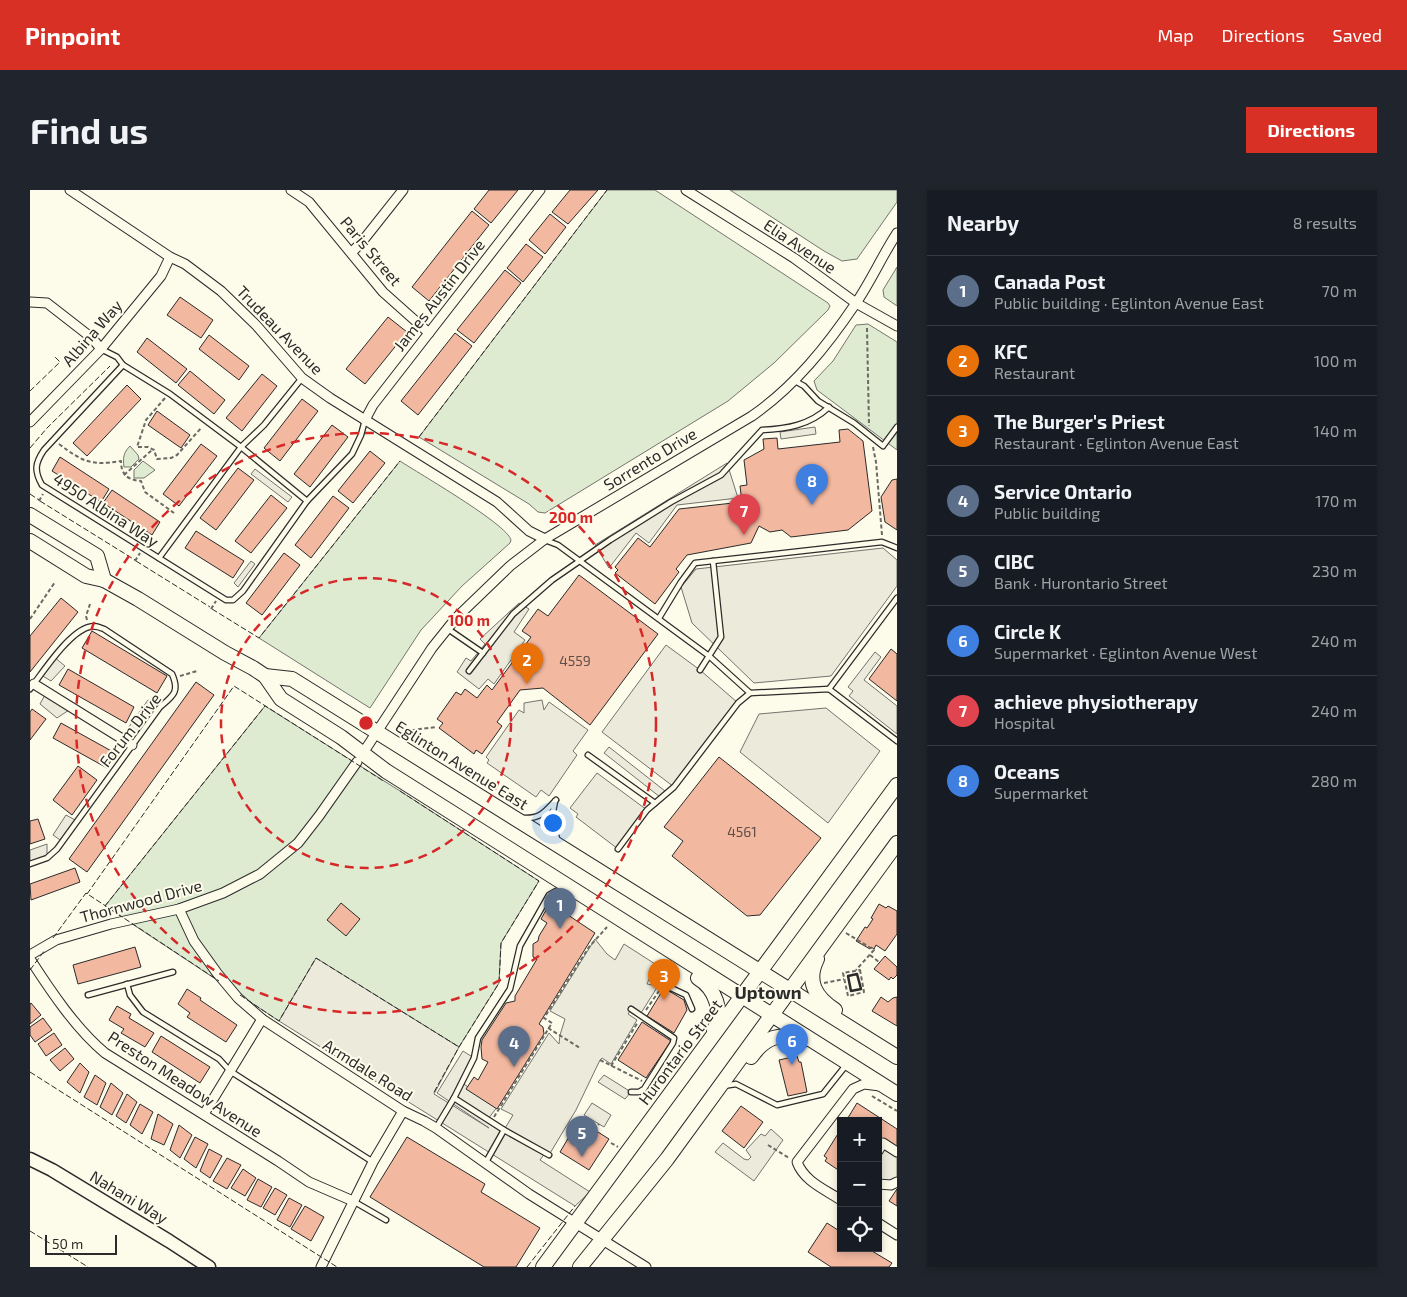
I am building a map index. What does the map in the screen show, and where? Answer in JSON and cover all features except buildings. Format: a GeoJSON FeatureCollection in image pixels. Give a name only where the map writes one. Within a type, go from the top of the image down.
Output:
{"type":"FeatureCollection","features":[{"type":"Feature","properties":{"kind":"main road"},"geometry":{"type":"LineString","coordinates":[[30,515],[97,556],[104,580]]}},
{"type":"Feature","properties":{"kind":"main road","name":"Eglinton Avenue East"},"geometry":{"type":"LineString","coordinates":[[30,541],[86,576],[104,580],[265,676],[281,699],[341,736],[360,758],[386,771],[818,1045]]}},
{"type":"Feature","properties":{"kind":"main road","name":"Eglinton Avenue East"},"geometry":{"type":"LineString","coordinates":[[265,676],[292,679],[897,1057]]}},
{"type":"Feature","properties":{"kind":"main road","name":"Hurontario Street"},"geometry":{"type":"LineString","coordinates":[[543,1267],[897,784]]}},
{"type":"Feature","properties":{"kind":"main road"},"geometry":{"type":"LineString","coordinates":[[580,1267],[667,1159],[897,843]]}},
{"type":"Feature","properties":{"kind":"main road"},"geometry":{"type":"LineString","coordinates":[[830,936],[817,958],[812,974],[816,990],[825,1004],[862,1027],[868,1039]]}},
{"type":"Feature","properties":{"kind":"main road"},"geometry":{"type":"LineString","coordinates":[[665,948],[673,962],[702,980],[712,989],[716,998],[717,1025],[698,1057]]}},
{"type":"Feature","properties":{"kind":"main road"},"geometry":{"type":"LineString","coordinates":[[732,1069],[746,1064],[765,1042],[772,1038],[789,1036],[818,1045],[891,1090]]}},
{"type":"Feature","properties":{"kind":"street","name":"Trudeau Avenue"},"geometry":{"type":"LineString","coordinates":[[70,190],[170,257],[185,264],[221,291],[256,325],[302,378],[365,420],[497,502],[529,531],[545,540]]}},
{"type":"Feature","properties":{"kind":"street","name":"Paris Street"},"geometry":{"type":"LineString","coordinates":[[291,190],[309,202],[383,292],[429,333]]}},
{"type":"Feature","properties":{"kind":"street"},"geometry":{"type":"LineString","coordinates":[[352,252],[403,190]]}},
{"type":"Feature","properties":{"kind":"street","name":"James Austin Drive"},"geometry":{"type":"LineString","coordinates":[[365,420],[373,405],[540,190]]}},
{"type":"Feature","properties":{"kind":"street","name":"Elia Avenue"},"geometry":{"type":"LineString","coordinates":[[686,190],[794,258],[856,303],[897,326]]}},
{"type":"Feature","properties":{"kind":"street","name":"Sorrento Drive"},"geometry":{"type":"LineString","coordinates":[[360,758],[423,661],[448,628],[496,579],[545,540],[752,416],[772,402],[795,381],[806,370],[856,303],[897,234]]}},
{"type":"Feature","properties":{"kind":"street","name":"Albina Way"},"geometry":{"type":"LineString","coordinates":[[30,422],[101,349],[160,276],[170,257]]}},
{"type":"Feature","properties":{"kind":"street"},"geometry":{"type":"LineString","coordinates":[[30,302],[46,303],[92,338],[101,349]]}},
{"type":"Feature","properties":{"kind":"street"},"geometry":{"type":"LineString","coordinates":[[32,686],[132,746]]}},
{"type":"Feature","properties":{"kind":"street","name":"Thornwood Drive"},"geometry":{"type":"LineString","coordinates":[[30,955],[56,940],[111,924],[179,908],[223,893],[260,874],[298,843],[360,758]]}},
{"type":"Feature","properties":{"kind":"street","name":"Armdale Road"},"geometry":{"type":"LineString","coordinates":[[179,908],[194,941],[217,973],[238,998],[262,1019],[403,1111],[436,1128],[529,1194],[646,1267]]}},
{"type":"Feature","properties":{"kind":"street","name":"Preston Meadow Avenue"},"geometry":{"type":"LineString","coordinates":[[30,959],[64,1009],[98,1048],[309,1182],[353,1201]]}},
{"type":"Feature","properties":{"kind":"street"},"geometry":{"type":"LineString","coordinates":[[204,1114],[262,1019]]}},
{"type":"Feature","properties":{"kind":"street"},"geometry":{"type":"LineString","coordinates":[[837,1197],[800,1172],[797,1162],[853,1089],[870,1084],[891,1090]]}},
{"type":"Feature","properties":{"kind":"street"},"geometry":{"type":"LineString","coordinates":[[321,1267],[373,1162],[403,1111]]}},
{"type":"Feature","properties":{"kind":"street"},"geometry":{"type":"LineString","coordinates":[[882,1144],[883,1143],[897,1152]]}},
{"type":"Feature","properties":{"kind":"street","name":"Nahani Way"},"geometry":{"type":"LineString","coordinates":[[30,1159],[52,1170],[170,1241],[209,1267]]}},
{"type":"Feature","properties":{"kind":"street"},"geometry":{"type":"LineString","coordinates":[[882,1184],[891,1185],[897,1182]]}},
{"type":"Feature","properties":{"kind":"street"},"geometry":{"type":"LineString","coordinates":[[882,1226],[897,1235]]}},
{"type":"Feature","properties":{"kind":"lane"},"geometry":{"type":"LineString","coordinates":[[101,349],[170,394],[241,447],[307,501]]}},
{"type":"Feature","properties":{"kind":"lane","name":"4950 Albina Way"},"geometry":{"type":"LineString","coordinates":[[124,365],[44,450],[38,459],[36,475],[42,485],[218,596]]}},
{"type":"Feature","properties":{"kind":"lane","name":"4950 Albina Way"},"geometry":{"type":"LineString","coordinates":[[159,558],[241,447],[264,425],[302,378]]}},
{"type":"Feature","properties":{"kind":"lane"},"geometry":{"type":"LineString","coordinates":[[795,381],[804,386],[818,401],[854,423],[883,446],[897,427]]}},
{"type":"Feature","properties":{"kind":"lane"},"geometry":{"type":"LineString","coordinates":[[469,671],[513,614],[552,580],[579,560],[671,502],[721,475],[762,430],[780,429],[804,424],[820,416],[829,407]]}},
{"type":"Feature","properties":{"kind":"lane"},"geometry":{"type":"LineString","coordinates":[[218,596],[226,600],[233,600],[238,596],[307,501],[352,454],[365,420]]}},
{"type":"Feature","properties":{"kind":"lane"},"geometry":{"type":"LineString","coordinates":[[545,540],[558,545],[659,618],[708,656],[750,694]]}},
{"type":"Feature","properties":{"kind":"lane"},"geometry":{"type":"LineString","coordinates":[[659,618],[695,563],[882,542],[897,548]]}},
{"type":"Feature","properties":{"kind":"lane"},"geometry":{"type":"LineString","coordinates":[[700,670],[721,637],[713,561]]}},
{"type":"Feature","properties":{"kind":"lane"},"geometry":{"type":"LineString","coordinates":[[829,689],[897,598]]}},
{"type":"Feature","properties":{"kind":"lane","name":"Forum Drive"},"geometry":{"type":"LineString","coordinates":[[30,864],[47,858],[57,849],[160,707],[174,694],[177,683],[172,674],[104,629],[95,626],[87,627],[79,632],[61,648],[32,686]]}},
{"type":"Feature","properties":{"kind":"lane"},"geometry":{"type":"LineString","coordinates":[[448,628],[483,653]]}},
{"type":"Feature","properties":{"kind":"lane"},"geometry":{"type":"LineString","coordinates":[[618,849],[647,810],[674,787],[738,703],[750,694],[829,689],[897,740]]}},
{"type":"Feature","properties":{"kind":"lane"},"geometry":{"type":"LineString","coordinates":[[588,755],[656,803]]}},
{"type":"Feature","properties":{"kind":"lane"},"geometry":{"type":"LineString","coordinates":[[513,817],[534,818],[544,814],[556,800],[552,817],[559,845]]}},
{"type":"Feature","properties":{"kind":"lane"},"geometry":{"type":"LineString","coordinates":[[436,1128],[454,1098],[474,1058],[478,1038],[510,989],[520,946],[549,895],[556,891],[581,895]]}},
{"type":"Feature","properties":{"kind":"lane"},"geometry":{"type":"LineString","coordinates":[[88,995],[173,972]]}},
{"type":"Feature","properties":{"kind":"lane"},"geometry":{"type":"LineString","coordinates":[[658,982],[686,995],[692,1010]]}},
{"type":"Feature","properties":{"kind":"lane"},"geometry":{"type":"LineString","coordinates":[[127,984],[130,995],[143,1012],[218,1059],[230,1071],[373,1162]]}},
{"type":"Feature","properties":{"kind":"lane"},"geometry":{"type":"LineString","coordinates":[[631,1009],[674,1038],[673,1043],[648,1084],[639,1092],[631,1092]]}},
{"type":"Feature","properties":{"kind":"lane"},"geometry":{"type":"LineString","coordinates":[[720,1086],[736,1084],[778,1105],[823,1094],[847,1063]]}},
{"type":"Feature","properties":{"kind":"lane"},"geometry":{"type":"LineString","coordinates":[[454,1098],[548,1155]]}},
{"type":"Feature","properties":{"kind":"lane"},"geometry":{"type":"LineString","coordinates":[[486,1162],[504,1130]]}},
{"type":"Feature","properties":{"kind":"lane"},"geometry":{"type":"LineString","coordinates":[[353,1201],[386,1220]]}},
{"type":"Feature","properties":{"kind":"path"},"geometry":{"type":"LineString","coordinates":[[867,328],[869,371],[868,421],[876,462],[882,542]]}},
{"type":"Feature","properties":{"kind":"path"},"geometry":{"type":"LineString","coordinates":[[170,394],[146,420],[138,447],[153,450],[157,460],[171,458],[177,455],[206,422]]}},
{"type":"Feature","properties":{"kind":"path"},"geometry":{"type":"LineString","coordinates":[[59,444],[94,464],[121,461],[121,469],[124,475],[131,480],[140,481],[145,492],[174,513]]}},
{"type":"Feature","properties":{"kind":"path"},"geometry":{"type":"LineString","coordinates":[[124,475],[153,450]]}},
{"type":"Feature","properties":{"kind":"path"},"geometry":{"type":"LineString","coordinates":[[135,561],[142,549]]}},
{"type":"Feature","properties":{"kind":"path"},"geometry":{"type":"LineString","coordinates":[[30,619],[55,582]]}},
{"type":"Feature","properties":{"kind":"path"},"geometry":{"type":"LineString","coordinates":[[211,609],[218,596]]}},
{"type":"Feature","properties":{"kind":"path"},"geometry":{"type":"LineString","coordinates":[[87,620],[87,611],[90,604]]}},
{"type":"Feature","properties":{"kind":"path"},"geometry":{"type":"LineString","coordinates":[[180,676],[197,671]]}},
{"type":"Feature","properties":{"kind":"path"},"geometry":{"type":"LineString","coordinates":[[404,730],[436,727]]}},
{"type":"Feature","properties":{"kind":"path"},"geometry":{"type":"LineString","coordinates":[[584,952],[607,927]]}},
{"type":"Feature","properties":{"kind":"path"},"geometry":{"type":"LineString","coordinates":[[844,932],[874,950],[856,970],[843,973],[848,996],[864,992],[860,970],[856,970]]}},
{"type":"Feature","properties":{"kind":"path"},"geometry":{"type":"LineString","coordinates":[[492,1121],[552,1023],[544,1018],[589,947]]}},
{"type":"Feature","properties":{"kind":"path"},"geometry":{"type":"LineString","coordinates":[[870,956],[879,962]]}},
{"type":"Feature","properties":{"kind":"path"},"geometry":{"type":"LineString","coordinates":[[565,982],[570,977]]}},
{"type":"Feature","properties":{"kind":"path"},"geometry":{"type":"LineString","coordinates":[[820,984],[845,979]]}},
{"type":"Feature","properties":{"kind":"path"},"geometry":{"type":"LineString","coordinates":[[558,992],[563,987]]}},
{"type":"Feature","properties":{"kind":"path"},"geometry":{"type":"LineString","coordinates":[[552,1003],[557,998]]}},
{"type":"Feature","properties":{"kind":"path"},"geometry":{"type":"LineString","coordinates":[[544,1015],[549,1010]]}},
{"type":"Feature","properties":{"kind":"path"},"geometry":{"type":"LineString","coordinates":[[548,1028],[580,1048]]}},
{"type":"Feature","properties":{"kind":"path"},"geometry":{"type":"LineString","coordinates":[[536,1045],[541,1040]]}},
{"type":"Feature","properties":{"kind":"path"},"geometry":{"type":"LineString","coordinates":[[618,1053],[621,1056]]}},
{"type":"Feature","properties":{"kind":"path"},"geometry":{"type":"LineString","coordinates":[[600,1060],[648,1084]]}},
{"type":"Feature","properties":{"kind":"path"},"geometry":{"type":"LineString","coordinates":[[521,1071],[525,1065]]}},
{"type":"Feature","properties":{"kind":"path"},"geometry":{"type":"LineString","coordinates":[[504,1097],[509,1091]]}},
{"type":"Feature","properties":{"kind":"path"},"geometry":{"type":"LineString","coordinates":[[872,1096],[897,1111]]}},
{"type":"Feature","properties":{"kind":"path"},"geometry":{"type":"LineString","coordinates":[[594,1130],[599,1124]]}},
{"type":"Feature","properties":{"kind":"path"},"geometry":{"type":"LineString","coordinates":[[768,1145],[797,1162]]}},
{"type":"Feature","properties":{"kind":"green space"},"geometry":{"type":"Polygon","coordinates":[[[607,190],[655,190],[830,306],[774,363],[728,401],[545,513],[538,512],[529,504],[419,437],[607,190]]]}},
{"type":"Feature","properties":{"kind":"green space"},"geometry":{"type":"Polygon","coordinates":[[[730,190],[897,190],[897,202],[857,259],[842,261],[730,190]]]}},
{"type":"Feature","properties":{"kind":"green space"},"geometry":{"type":"Polygon","coordinates":[[[897,267],[897,306],[884,297],[883,290],[897,267]]]}},
{"type":"Feature","properties":{"kind":"green space"},"geometry":{"type":"Polygon","coordinates":[[[868,324],[897,342],[897,450],[817,390],[814,381],[833,361],[856,325],[868,324]]]}},
{"type":"Feature","properties":{"kind":"green space"},"geometry":{"type":"Polygon","coordinates":[[[130,446],[139,459],[131,467],[124,467],[124,456],[130,446]]]}},
{"type":"Feature","properties":{"kind":"green space"},"geometry":{"type":"Polygon","coordinates":[[[143,461],[155,470],[144,478],[134,478],[134,470],[143,461]]]}},
{"type":"Feature","properties":{"kind":"green space"},"geometry":{"type":"Polygon","coordinates":[[[400,461],[479,511],[506,533],[511,540],[510,543],[462,586],[421,630],[370,708],[259,638],[400,461]]]}},
{"type":"Feature","properties":{"kind":"green space"},"geometry":{"type":"Polygon","coordinates":[[[265,706],[539,881],[501,943],[499,983],[459,1047],[316,959],[279,1021],[105,906],[265,706]]]}},
{"type":"Feature","properties":{"kind":"shaded area"},"geometry":{"type":"Polygon","coordinates":[[[815,427],[816,434],[781,439],[780,432],[815,427]]]}},
{"type":"Feature","properties":{"kind":"shaded area"},"geometry":{"type":"Polygon","coordinates":[[[727,463],[738,498],[677,505],[649,543],[636,533],[609,568],[595,545],[727,463]]]}},
{"type":"Feature","properties":{"kind":"shaded area"},"geometry":{"type":"Polygon","coordinates":[[[255,469],[292,497],[288,502],[251,474],[255,469]]]}},
{"type":"Feature","properties":{"kind":"shaded area"},"geometry":{"type":"Polygon","coordinates":[[[883,548],[897,560],[897,586],[831,676],[754,683],[692,623],[681,587],[696,569],[883,548]]]}},
{"type":"Feature","properties":{"kind":"shaded area"},"geometry":{"type":"Polygon","coordinates":[[[251,561],[255,564],[238,587],[234,583],[251,561]]]}},
{"type":"Feature","properties":{"kind":"shaded area"},"geometry":{"type":"Polygon","coordinates":[[[519,603],[529,609],[514,632],[525,640],[494,684],[488,679],[479,689],[457,672],[466,658],[471,661],[485,644],[480,639],[519,603]]]}},
{"type":"Feature","properties":{"kind":"shaded area"},"geometry":{"type":"Polygon","coordinates":[[[666,645],[700,670],[738,703],[674,787],[602,732],[666,645]]]}},
{"type":"Feature","properties":{"kind":"shaded area"},"geometry":{"type":"Polygon","coordinates":[[[875,652],[881,657],[864,680],[897,706],[897,734],[849,696],[853,691],[848,687],[875,652]]]}},
{"type":"Feature","properties":{"kind":"shaded area"},"geometry":{"type":"Polygon","coordinates":[[[54,657],[65,666],[51,681],[41,675],[54,657]]]}},
{"type":"Feature","properties":{"kind":"shaded area"},"geometry":{"type":"Polygon","coordinates":[[[47,691],[72,708],[57,718],[40,704],[47,691]]]}},
{"type":"Feature","properties":{"kind":"shaded area"},"geometry":{"type":"Polygon","coordinates":[[[148,700],[160,707],[132,745],[121,738],[148,700]]]}},
{"type":"Feature","properties":{"kind":"shaded area"},"geometry":{"type":"Polygon","coordinates":[[[542,700],[544,710],[549,702],[588,730],[573,751],[577,755],[549,796],[541,790],[536,797],[487,763],[489,760],[486,757],[519,710],[524,713],[524,703],[542,700]]]}},
{"type":"Feature","properties":{"kind":"shaded area"},"geometry":{"type":"Polygon","coordinates":[[[826,708],[880,751],[828,823],[740,752],[759,714],[826,708]]]}},
{"type":"Feature","properties":{"kind":"shaded area"},"geometry":{"type":"Polygon","coordinates":[[[609,747],[665,791],[660,797],[604,753],[609,747]]]}},
{"type":"Feature","properties":{"kind":"shaded area"},"geometry":{"type":"Polygon","coordinates":[[[597,773],[647,810],[618,849],[576,817],[578,814],[570,808],[597,773]]]}},
{"type":"Feature","properties":{"kind":"shaded area"},"geometry":{"type":"Polygon","coordinates":[[[66,815],[77,821],[63,842],[53,835],[66,815]]]}},
{"type":"Feature","properties":{"kind":"shaded area"},"geometry":{"type":"Polygon","coordinates":[[[47,844],[47,858],[30,864],[30,850],[47,844]]]}},
{"type":"Feature","properties":{"kind":"shaded area"},"geometry":{"type":"Polygon","coordinates":[[[595,939],[607,954],[615,960],[624,944],[666,971],[658,982],[649,979],[647,984],[658,986],[641,1013],[633,1007],[631,1009],[628,1014],[637,1020],[611,1064],[602,1058],[600,1060],[576,1110],[549,1155],[545,1153],[540,1160],[590,1192],[575,1206],[279,1021],[316,958],[459,1047],[434,1094],[489,1128],[437,1093],[463,1051],[474,1058],[462,1083],[498,1106],[488,1119],[504,1130],[513,1115],[501,1109],[549,1033],[559,1044],[565,1019],[550,1011],[595,939]]]}},
{"type":"Feature","properties":{"kind":"shaded area"},"geometry":{"type":"Polygon","coordinates":[[[604,1075],[631,1092],[625,1099],[598,1082],[604,1075]]]}},
{"type":"Feature","properties":{"kind":"shaded area"},"geometry":{"type":"Polygon","coordinates":[[[592,1103],[611,1115],[604,1127],[584,1115],[592,1103]]]}},
{"type":"Feature","properties":{"kind":"shaded area"},"geometry":{"type":"Polygon","coordinates":[[[771,1129],[783,1140],[754,1181],[715,1152],[723,1143],[748,1160],[751,1157],[746,1150],[761,1134],[765,1136],[771,1129]]]}},
{"type":"Feature","properties":{"kind":"shaded area"},"geometry":{"type":"Polygon","coordinates":[[[883,1145],[897,1154],[897,1178],[891,1183],[882,1182],[883,1145]]]}},
{"type":"Feature","properties":{"kind":"fence"},"geometry":{"type":"LineString","coordinates":[[419,437],[607,190]]}},
{"type":"Feature","properties":{"kind":"fence"},"geometry":{"type":"LineString","coordinates":[[30,391],[60,362],[55,357]]}},
{"type":"Feature","properties":{"kind":"fence"},"geometry":{"type":"LineString","coordinates":[[30,448],[47,428],[110,366]]}},
{"type":"Feature","properties":{"kind":"fence"},"geometry":{"type":"LineString","coordinates":[[212,609],[259,638],[400,461]]}},
{"type":"Feature","properties":{"kind":"fence"},"geometry":{"type":"LineString","coordinates":[[30,494],[39,500]]}},
{"type":"Feature","properties":{"kind":"fence"},"geometry":{"type":"LineString","coordinates":[[40,501],[135,560]]}},
{"type":"Feature","properties":{"kind":"fence"},"geometry":{"type":"LineString","coordinates":[[136,561],[210,607]]}},
{"type":"Feature","properties":{"kind":"fence"},"geometry":{"type":"LineString","coordinates":[[87,894],[234,686],[385,782]]}},
{"type":"Feature","properties":{"kind":"fence"},"geometry":{"type":"LineString","coordinates":[[105,906],[265,706]]}},
{"type":"Feature","properties":{"kind":"fence"},"geometry":{"type":"LineString","coordinates":[[400,791],[539,881],[501,943],[499,983],[459,1047],[433,1094]]}},
{"type":"Feature","properties":{"kind":"fence"},"geometry":{"type":"LineString","coordinates":[[53,938],[86,893],[219,981]]}},
{"type":"Feature","properties":{"kind":"fence"},"geometry":{"type":"LineString","coordinates":[[30,970],[45,950]]}},
{"type":"Feature","properties":{"kind":"fence"},"geometry":{"type":"LineString","coordinates":[[240,995],[279,1021],[316,958],[459,1047]]}},
{"type":"Feature","properties":{"kind":"fence"},"geometry":{"type":"LineString","coordinates":[[30,1072],[337,1267]]}},
{"type":"Feature","properties":{"kind":"fence"},"geometry":{"type":"LineString","coordinates":[[527,1267],[575,1206]]}},
{"type":"Feature","properties":{"kind":"fence"},"geometry":{"type":"LineString","coordinates":[[30,1231],[88,1267]]}},
{"type":"Feature","properties":{"kind":"wall"},"geometry":{"type":"LineString","coordinates":[[857,974],[861,989],[851,991],[848,976],[857,974]]}},
{"type":"Feature","properties":{"kind":"place","name":"Oceans"},"geometry":{"type":"Point","coordinates":[812,505]}},
{"type":"Feature","properties":{"kind":"place","name":"achieve physiotherapy"},"geometry":{"type":"Point","coordinates":[744,535]}},
{"type":"Feature","properties":{"kind":"place","name":"KFC"},"geometry":{"type":"Point","coordinates":[527,684]}},
{"type":"Feature","properties":{"kind":"place","name":"Canada Post"},"geometry":{"type":"Point","coordinates":[560,929]}},
{"type":"Feature","properties":{"kind":"place","name":"The Burger's Priest"},"geometry":{"type":"Point","coordinates":[664,1000]}},
{"type":"Feature","properties":{"kind":"place","name":"Circle K"},"geometry":{"type":"Point","coordinates":[792,1065]}},
{"type":"Feature","properties":{"kind":"place","name":"Service Ontario"},"geometry":{"type":"Point","coordinates":[514,1067]}},
{"type":"Feature","properties":{"kind":"place","name":"CIBC"},"geometry":{"type":"Point","coordinates":[582,1157]}},
{"type":"Feature","properties":{"kind":"district","name":"Uptown"},"geometry":{"type":"Point","coordinates":[768,993]}}]}
